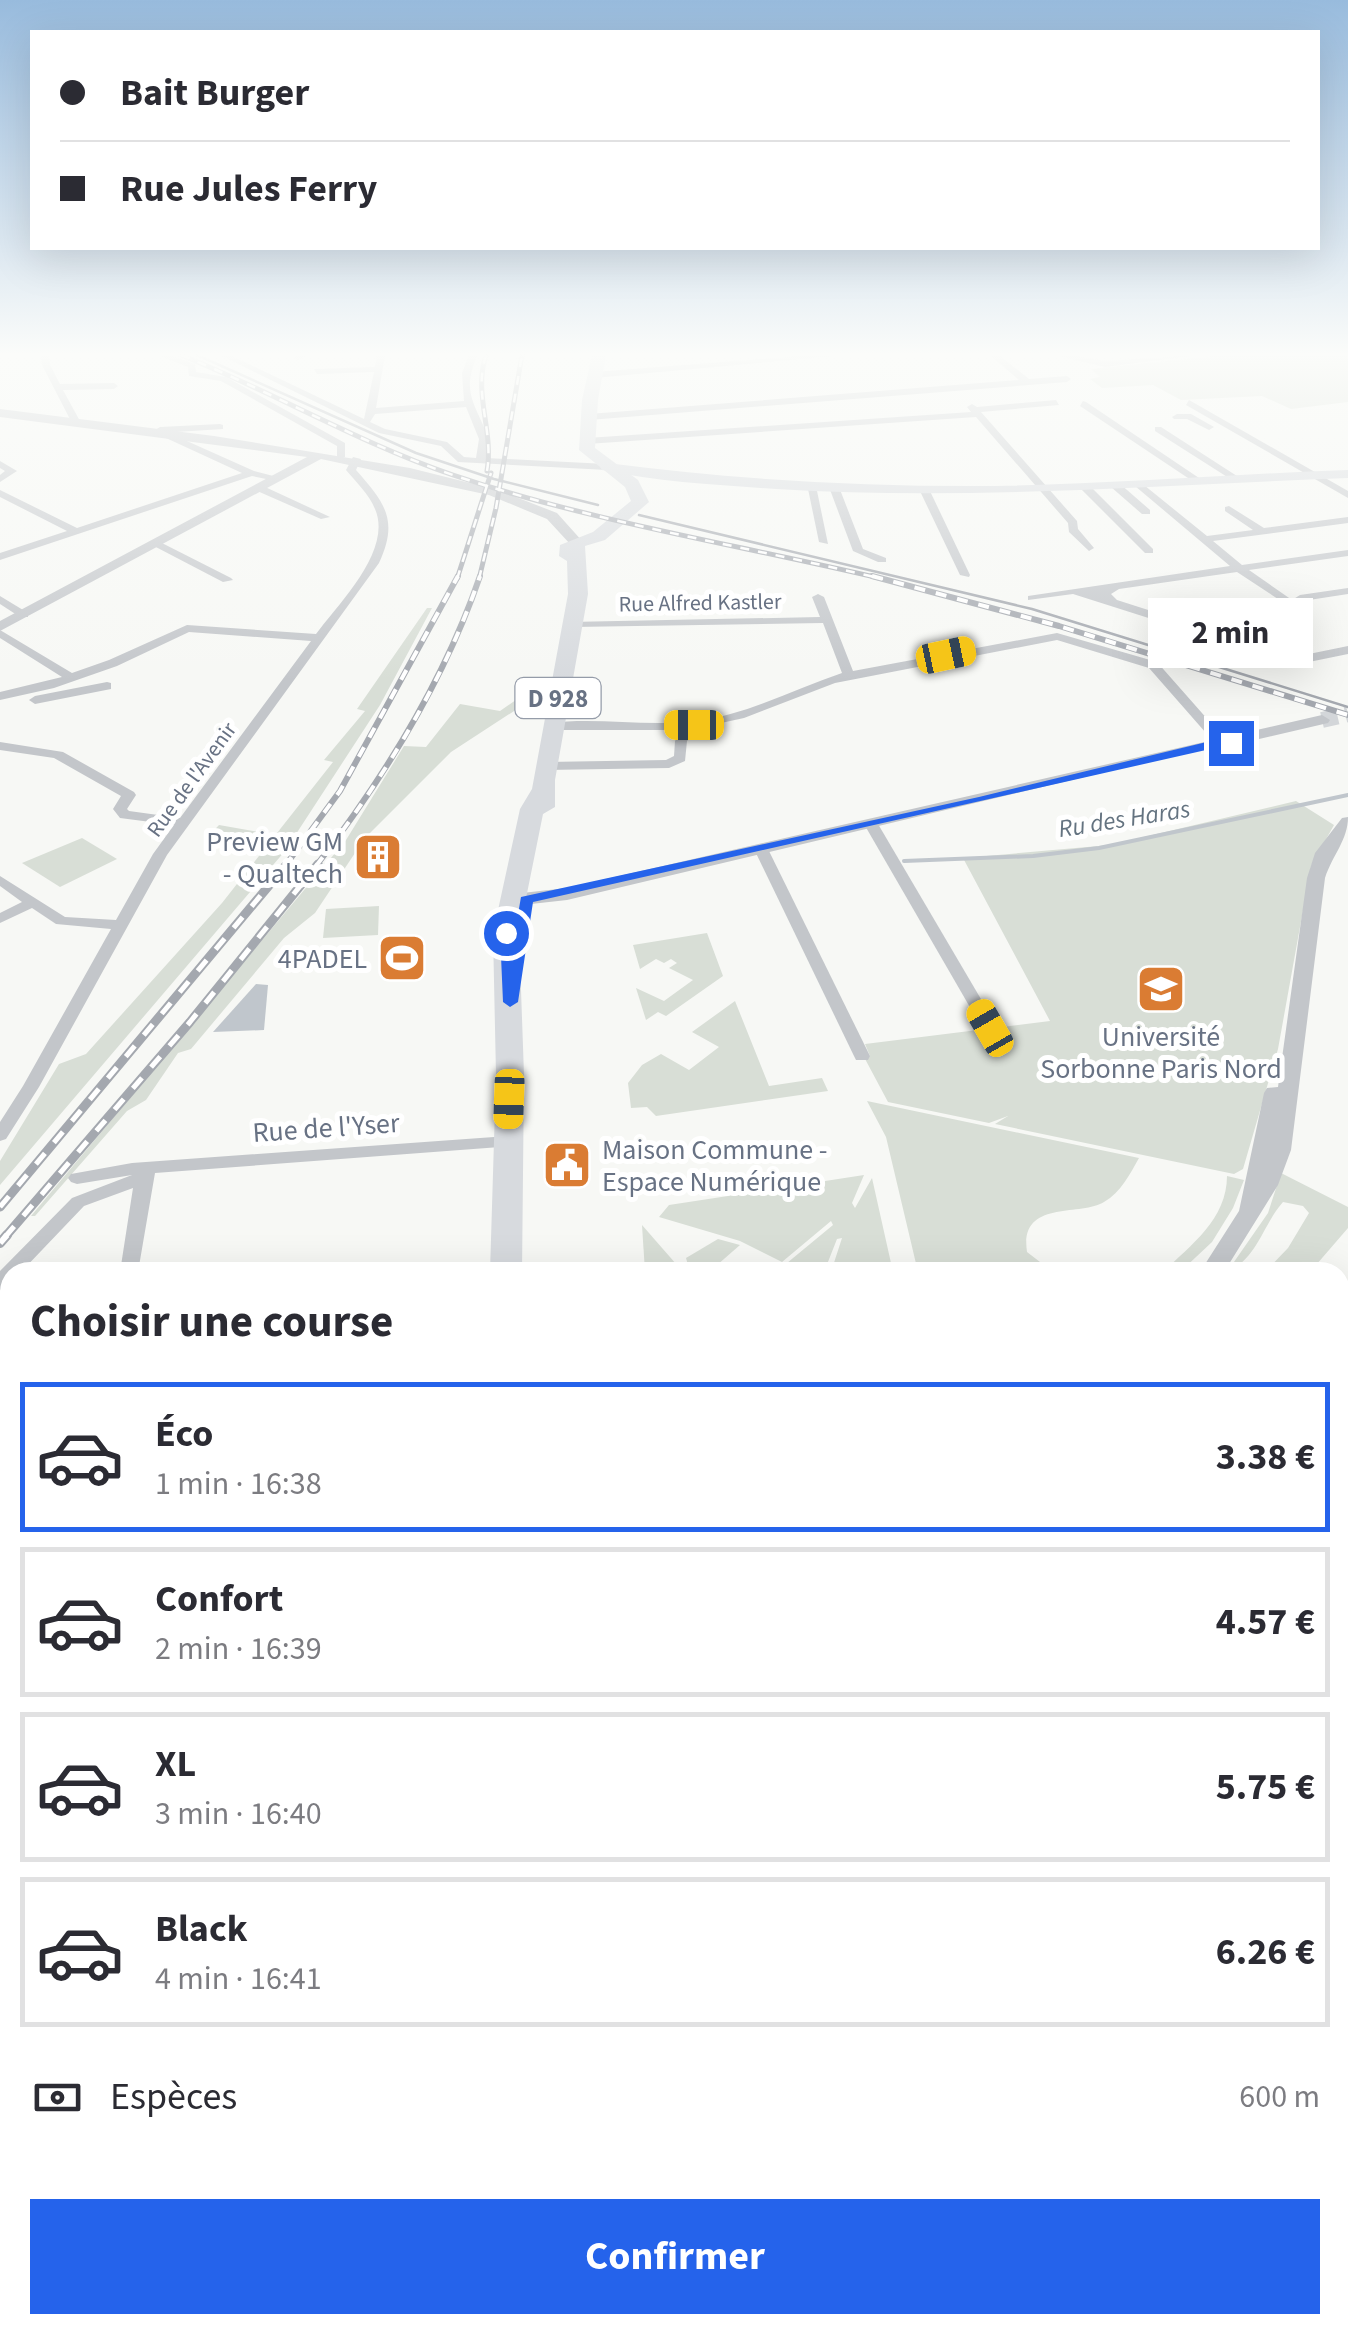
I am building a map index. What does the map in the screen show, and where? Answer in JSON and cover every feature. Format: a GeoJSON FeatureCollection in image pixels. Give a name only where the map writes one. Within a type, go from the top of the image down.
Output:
{"type":"FeatureCollection","features":[{"type":"Feature","properties":{"kind":"main road"},"geometry":{"type":"LineString","coordinates":[[578,567],[587,547],[640,502],[636,489],[602,464]]}},
{"type":"Feature","properties":{"kind":"main road"},"geometry":{"type":"LineString","coordinates":[[607,467],[811,486],[924,489],[1042,489],[1348,474]]}},
{"type":"Feature","properties":{"kind":"main road"},"geometry":{"type":"LineString","coordinates":[[636,489],[643,480],[664,474]]}},
{"type":"Feature","properties":{"kind":"main road"},"geometry":{"type":"LineString","coordinates":[[570,535],[612,525]]}},
{"type":"Feature","properties":{"kind":"main road","name":"D 928"},"geometry":{"type":"LineString","coordinates":[[506,1262],[510,1002],[520,900],[541,823],[545,778],[578,594],[578,567],[570,535]]}},
{"type":"Feature","properties":{"kind":"main road","name":"D 928"},"geometry":{"type":"LineString","coordinates":[[570,535],[567,577],[573,615]]}},
{"type":"Feature","properties":{"kind":"street"},"geometry":{"type":"LineString","coordinates":[[229,464],[251,474],[276,478]]}},
{"type":"Feature","properties":{"kind":"street"},"geometry":{"type":"LineString","coordinates":[[67,675],[0,630],[302,464]]}},
{"type":"Feature","properties":{"kind":"street","name":"Rue de l'Avenir"},"geometry":{"type":"LineString","coordinates":[[0,1136],[183,822],[362,582],[383,546],[386,523],[380,503],[351,470],[354,464]]}},
{"type":"Feature","properties":{"kind":"street"},"geometry":{"type":"LineString","coordinates":[[376,464],[517,499],[570,535]]}},
{"type":"Feature","properties":{"kind":"street"},"geometry":{"type":"LineString","coordinates":[[1020,464],[1073,524],[1073,530],[1088,548]]}},
{"type":"Feature","properties":{"kind":"street"},"geometry":{"type":"LineString","coordinates":[[1173,464],[1197,480]]}},
{"type":"Feature","properties":{"kind":"street"},"geometry":{"type":"LineString","coordinates":[[1213,464],[1235,478]]}},
{"type":"Feature","properties":{"kind":"street"},"geometry":{"type":"LineString","coordinates":[[1270,464],[1289,475]]}},
{"type":"Feature","properties":{"kind":"street"},"geometry":{"type":"LineString","coordinates":[[1290,464],[1348,495]]}},
{"type":"Feature","properties":{"kind":"street"},"geometry":{"type":"LineString","coordinates":[[0,479],[5,467]]}},
{"type":"Feature","properties":{"kind":"street"},"geometry":{"type":"LineString","coordinates":[[0,557],[251,474]]}},
{"type":"Feature","properties":{"kind":"street"},"geometry":{"type":"LineString","coordinates":[[1272,476],[1324,484]]}},
{"type":"Feature","properties":{"kind":"street"},"geometry":{"type":"LineString","coordinates":[[1139,484],[1280,597],[1295,594],[1300,598],[1348,590]]}},
{"type":"Feature","properties":{"kind":"street"},"geometry":{"type":"LineString","coordinates":[[1115,485],[1146,512]]}},
{"type":"Feature","properties":{"kind":"street"},"geometry":{"type":"LineString","coordinates":[[805,534],[822,537],[811,486]]}},
{"type":"Feature","properties":{"kind":"street"},"geometry":{"type":"LineString","coordinates":[[834,487],[858,551],[882,560]]}},
{"type":"Feature","properties":{"kind":"street"},"geometry":{"type":"LineString","coordinates":[[1084,487],[1149,551]]}},
{"type":"Feature","properties":{"kind":"street"},"geometry":{"type":"LineString","coordinates":[[258,488],[325,517]]}},
{"type":"Feature","properties":{"kind":"street"},"geometry":{"type":"LineString","coordinates":[[924,489],[952,558],[965,574]]}},
{"type":"Feature","properties":{"kind":"street"},"geometry":{"type":"LineString","coordinates":[[0,493],[76,532]]}},
{"type":"Feature","properties":{"kind":"street"},"geometry":{"type":"LineString","coordinates":[[1229,509],[1263,532]]}},
{"type":"Feature","properties":{"kind":"street"},"geometry":{"type":"LineString","coordinates":[[1207,540],[1348,520]]}},
{"type":"Feature","properties":{"kind":"street"},"geometry":{"type":"LineString","coordinates":[[156,543],[227,580]]}},
{"type":"Feature","properties":{"kind":"street"},"geometry":{"type":"LineString","coordinates":[[1032,598],[1348,554]]}},
{"type":"Feature","properties":{"kind":"street"},"geometry":{"type":"LineString","coordinates":[[1113,602],[1104,593],[1116,586]]}},
{"type":"Feature","properties":{"kind":"street"},"geometry":{"type":"LineString","coordinates":[[1073,591],[1287,658],[1301,660],[1348,650]]}},
{"type":"Feature","properties":{"kind":"street"},"geometry":{"type":"LineString","coordinates":[[818,597],[849,675]]}},
{"type":"Feature","properties":{"kind":"street"},"geometry":{"type":"LineString","coordinates":[[0,599],[24,614]]}},
{"type":"Feature","properties":{"kind":"street","name":"Rue Alfred Kastler"},"geometry":{"type":"LineString","coordinates":[[573,615],[827,620]]}},
{"type":"Feature","properties":{"kind":"street"},"geometry":{"type":"LineString","coordinates":[[0,696],[97,669],[140,653],[188,628],[321,638]]}},
{"type":"Feature","properties":{"kind":"street"},"geometry":{"type":"LineString","coordinates":[[554,726],[694,725],[794,698],[819,684],[849,675],[1019,640],[1057,636],[1154,664],[1221,741]]}},
{"type":"Feature","properties":{"kind":"street"},"geometry":{"type":"LineString","coordinates":[[97,669],[114,700]]}},
{"type":"Feature","properties":{"kind":"street"},"geometry":{"type":"LineString","coordinates":[[0,708],[106,686]]}},
{"type":"Feature","properties":{"kind":"street"},"geometry":{"type":"LineString","coordinates":[[520,900],[762,850],[1322,720]]}},
{"type":"Feature","properties":{"kind":"street"},"geometry":{"type":"LineString","coordinates":[[545,778],[669,764],[680,758],[681,741],[694,725]]}},
{"type":"Feature","properties":{"kind":"street"},"geometry":{"type":"LineString","coordinates":[[0,746],[58,755],[129,794],[120,809],[124,815],[183,822]]}},
{"type":"Feature","properties":{"kind":"street"},"geometry":{"type":"LineString","coordinates":[[1219,1262],[1267,1186],[1280,1150],[1316,878],[1324,854],[1348,822]]}},
{"type":"Feature","properties":{"kind":"street"},"geometry":{"type":"LineString","coordinates":[[871,824],[990,1028]]}},
{"type":"Feature","properties":{"kind":"street"},"geometry":{"type":"LineString","coordinates":[[762,850],[862,1056]]}},
{"type":"Feature","properties":{"kind":"street"},"geometry":{"type":"LineString","coordinates":[[0,880],[61,921],[121,925]]}},
{"type":"Feature","properties":{"kind":"street"},"geometry":{"type":"LineString","coordinates":[[0,919],[33,902]]}},
{"type":"Feature","properties":{"kind":"street","name":"Rue de l'Yser"},"geometry":{"type":"LineString","coordinates":[[77,1178],[508,1142]]}},
{"type":"Feature","properties":{"kind":"street"},"geometry":{"type":"LineString","coordinates":[[132,1262],[146,1173]]}},
{"type":"Feature","properties":{"kind":"street","name":"Rue de l'Yser"},"geometry":{"type":"LineString","coordinates":[[20,1262],[67,1212],[91,1194],[146,1173]]}},
{"type":"Feature","properties":{"kind":"street"},"geometry":{"type":"LineString","coordinates":[[1206,1262],[1231,1244]]}},
{"type":"Feature","properties":{"kind":"shaded area"},"geometry":{"type":"Polygon","coordinates":[[[427,608],[432,608],[380,705],[285,851],[0,1185],[0,1161],[59,1064],[86,1054],[222,903],[333,762],[324,760],[365,711],[357,709],[427,608]]]}},
{"type":"Feature","properties":{"kind":"shaded area"},"geometry":{"type":"Polygon","coordinates":[[[523,695],[534,698],[451,752],[365,838],[315,913],[284,938],[191,1049],[178,1053],[146,1100],[127,1111],[31,1216],[346,840],[404,746],[426,747],[460,704],[500,711],[523,695]]]}},
{"type":"Feature","properties":{"kind":"shaded area","name":"Université Sorbonne Paris Nord"},"geometry":{"type":"Polygon","coordinates":[[[1296,801],[1334,825],[1311,866],[1278,1049],[1243,1169],[1234,1174],[995,1124],[1008,1116],[989,1123],[888,1102],[864,1057],[870,1056],[865,1044],[1050,1021],[963,858],[1110,845],[1296,801]]]}},
{"type":"Feature","properties":{"kind":"shaded area"},"geometry":{"type":"Polygon","coordinates":[[[219,825],[270,834],[256,850],[204,841],[219,825]]]}},
{"type":"Feature","properties":{"kind":"shaded area"},"geometry":{"type":"Polygon","coordinates":[[[82,838],[117,859],[60,887],[22,863],[82,838]]]}},
{"type":"Feature","properties":{"kind":"shaded area"},"geometry":{"type":"Polygon","coordinates":[[[379,906],[378,935],[323,938],[326,909],[379,906]]]}},
{"type":"Feature","properties":{"kind":"shaded area"},"geometry":{"type":"Polygon","coordinates":[[[707,933],[723,976],[666,1016],[658,1012],[646,1020],[636,988],[664,1001],[693,980],[669,968],[677,963],[671,959],[664,963],[656,959],[640,969],[633,945],[707,933]]]}},
{"type":"Feature","properties":{"kind":"shaded area"},"geometry":{"type":"Polygon","coordinates":[[[256,984],[268,985],[264,1030],[213,1032],[256,984]]]}},
{"type":"Feature","properties":{"kind":"shaded area"},"geometry":{"type":"Polygon","coordinates":[[[735,1001],[769,1086],[822,1078],[828,1091],[656,1116],[647,1107],[631,1108],[628,1083],[642,1065],[661,1054],[689,1070],[719,1047],[692,1032],[735,1001]]]}},
{"type":"Feature","properties":{"kind":"shaded area"},"geometry":{"type":"Polygon","coordinates":[[[867,1101],[1139,1158],[1120,1188],[1104,1202],[1054,1213],[1032,1224],[1027,1252],[1040,1262],[916,1262],[886,1137],[867,1101]]]}},
{"type":"Feature","properties":{"kind":"shaded area"},"geometry":{"type":"Polygon","coordinates":[[[1281,1173],[1348,1207],[1348,1228],[1319,1262],[1275,1262],[1309,1213],[1303,1206],[1283,1202],[1246,1259],[1234,1262],[1268,1213],[1281,1173]]]}},
{"type":"Feature","properties":{"kind":"shaded area"},"geometry":{"type":"Polygon","coordinates":[[[864,1175],[852,1203],[855,1208],[872,1178],[891,1262],[834,1262],[842,1238],[837,1239],[828,1262],[788,1262],[833,1225],[831,1221],[782,1262],[740,1241],[659,1217],[669,1205],[864,1175]]]}},
{"type":"Feature","properties":{"kind":"shaded area"},"geometry":{"type":"Polygon","coordinates":[[[1227,1176],[1244,1180],[1233,1208],[1212,1242],[1191,1262],[1174,1262],[1214,1218],[1227,1176]]]}},
{"type":"Feature","properties":{"kind":"shaded area"},"geometry":{"type":"Polygon","coordinates":[[[642,1225],[674,1262],[644,1262],[642,1225]]]}},
{"type":"Feature","properties":{"kind":"shaded area"},"geometry":{"type":"Polygon","coordinates":[[[718,1239],[740,1245],[720,1262],[687,1262],[686,1258],[718,1239]]]}},
{"type":"Feature","properties":{"kind":"waterway","name":"Ru des Haras"},"geometry":{"type":"LineString","coordinates":[[904,861],[1033,856],[1099,848],[1348,795]]}},
{"type":"Feature","properties":{"kind":"tunnel"},"geometry":{"type":"LineString","coordinates":[[1322,720],[1348,714]]}},
{"type":"Feature","properties":{"kind":"tram line"},"geometry":{"type":"LineString","coordinates":[[449,464],[598,505]]}},
{"type":"Feature","properties":{"kind":"tram line"},"geometry":{"type":"LineString","coordinates":[[639,515],[1032,609],[1348,707]]}},
{"type":"Feature","properties":{"kind":"railway"},"geometry":{"type":"LineString","coordinates":[[423,464],[487,486]]}},
{"type":"Feature","properties":{"kind":"railway"},"geometry":{"type":"LineString","coordinates":[[487,464],[487,471]]}},
{"type":"Feature","properties":{"kind":"railway"},"geometry":{"type":"LineString","coordinates":[[499,490],[503,464]]}},
{"type":"Feature","properties":{"kind":"railway"},"geometry":{"type":"LineString","coordinates":[[487,486],[491,473]]}},
{"type":"Feature","properties":{"kind":"railway"},"geometry":{"type":"LineString","coordinates":[[458,576],[487,486]]}},
{"type":"Feature","properties":{"kind":"railway"},"geometry":{"type":"LineString","coordinates":[[487,486],[499,490]]}},
{"type":"Feature","properties":{"kind":"railway"},"geometry":{"type":"LineString","coordinates":[[479,578],[499,490]]}},
{"type":"Feature","properties":{"kind":"railway"},"geometry":{"type":"LineString","coordinates":[[499,490],[612,520],[883,579]]}},
{"type":"Feature","properties":{"kind":"railway"},"geometry":{"type":"LineString","coordinates":[[285,866],[340,791],[458,576]]}},
{"type":"Feature","properties":{"kind":"railway"},"geometry":{"type":"LineString","coordinates":[[872,576],[1059,626],[1348,715]]}},
{"type":"Feature","properties":{"kind":"railway"},"geometry":{"type":"LineString","coordinates":[[316,866],[410,728],[449,654],[479,578]]}},
{"type":"Feature","properties":{"kind":"railway"},"geometry":{"type":"LineString","coordinates":[[0,1207],[287,864]]}},
{"type":"Feature","properties":{"kind":"railway"},"geometry":{"type":"LineString","coordinates":[[5,1237],[190,1022],[318,864]]}},
{"type":"Feature","properties":{"kind":"railway"},"geometry":{"type":"LineString","coordinates":[[0,1243],[7,1235]]}},
{"type":"Feature","properties":{"kind":"place","name":"Preview GM - Qualtech"},"geometry":{"type":"Point","coordinates":[378,857]}},
{"type":"Feature","properties":{"kind":"place","name":"4PADEL"},"geometry":{"type":"Point","coordinates":[402,958]}},
{"type":"Feature","properties":{"kind":"place","name":"Université Sorbonne Paris Nord"},"geometry":{"type":"Point","coordinates":[1161,989]}},
{"type":"Feature","properties":{"kind":"place","name":"Maison Commune - Espace Numérique"},"geometry":{"type":"Point","coordinates":[567,1165]}},
{"type":"Feature","properties":{"kind":"route"},"geometry":{"type":"LineString","coordinates":[[506,933],[510,1002],[516,984],[526,900],[567,894],[1215,743],[1231,743]]}}]}
